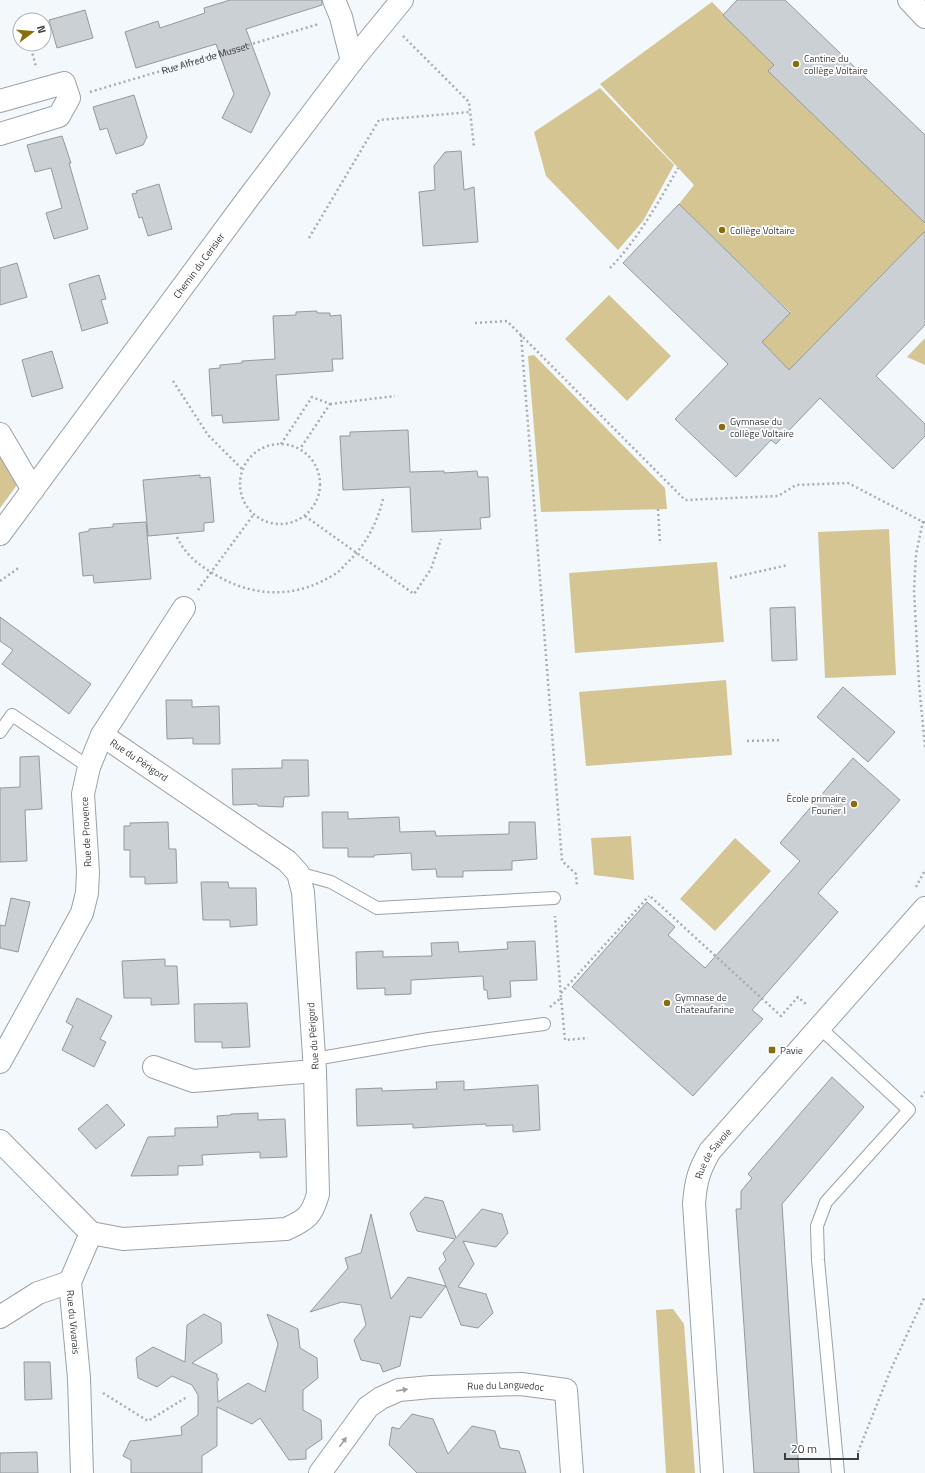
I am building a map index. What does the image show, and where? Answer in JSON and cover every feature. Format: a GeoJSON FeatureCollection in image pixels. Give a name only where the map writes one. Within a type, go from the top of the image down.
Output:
{"type":"FeatureCollection","features":[{"type":"Feature","properties":{"kind":"street","name":"Chemin du Cerisier"},"geometry":{"type":"LineString","coordinates":[[0,534],[249,197],[352,61],[402,0]]}},
{"type":"Feature","properties":{"kind":"street"},"geometry":{"type":"LineString","coordinates":[[908,0],[925,17]]}},
{"type":"Feature","properties":{"kind":"street"},"geometry":{"type":"LineString","coordinates":[[338,9],[352,61]]}},
{"type":"Feature","properties":{"kind":"street"},"geometry":{"type":"LineString","coordinates":[[0,101],[64,83],[68,98],[59,116],[0,134]]}},
{"type":"Feature","properties":{"kind":"street"},"geometry":{"type":"LineString","coordinates":[[0,434],[33,490]]}},
{"type":"Feature","properties":{"kind":"street","name":"Rue de Provence"},"geometry":{"type":"LineString","coordinates":[[0,1062],[82,913],[87,892],[88,872],[83,794],[89,767],[102,735],[184,608]]}},
{"type":"Feature","properties":{"kind":"street","name":"Rue du Périgord"},"geometry":{"type":"LineString","coordinates":[[91,1233],[123,1239],[286,1229],[300,1223],[314,1209],[318,1194],[315,1065],[303,892],[298,873],[287,861],[102,735]]}},
{"type":"Feature","properties":{"kind":"street","name":"Rue de Savoie"},"geometry":{"type":"LineString","coordinates":[[712,1473],[695,1237],[694,1203],[696,1183],[701,1168],[710,1151],[925,908]]}},
{"type":"Feature","properties":{"kind":"street"},"geometry":{"type":"LineString","coordinates":[[154,1067],[193,1081],[315,1065]]}},
{"type":"Feature","properties":{"kind":"street"},"geometry":{"type":"LineString","coordinates":[[0,1141],[91,1233]]}},
{"type":"Feature","properties":{"kind":"street","name":"Rue du Vivarais"},"geometry":{"type":"LineString","coordinates":[[82,1473],[79,1378],[70,1282],[91,1233]]}},
{"type":"Feature","properties":{"kind":"street"},"geometry":{"type":"LineString","coordinates":[[0,1317],[38,1293],[70,1282]]}},
{"type":"Feature","properties":{"kind":"street","name":"Rue du Languedoc"},"geometry":{"type":"LineString","coordinates":[[320,1473],[368,1407],[381,1398],[399,1390],[431,1387],[521,1384],[566,1390],[572,1473]]}},
{"type":"Feature","properties":{"kind":"lane"},"geometry":{"type":"LineString","coordinates":[[0,732],[12,715],[89,767]]}},
{"type":"Feature","properties":{"kind":"lane"},"geometry":{"type":"LineString","coordinates":[[298,873],[331,882],[377,908],[554,898]]}},
{"type":"Feature","properties":{"kind":"lane"},"geometry":{"type":"LineString","coordinates":[[315,1065],[429,1039],[544,1024]]}},
{"type":"Feature","properties":{"kind":"lane"},"geometry":{"type":"LineString","coordinates":[[820,1028],[909,1110],[826,1202],[817,1226],[818,1260],[838,1473]]}},
{"type":"Feature","properties":{"kind":"path","name":"Rue Alfred de Musset"},"geometry":{"type":"LineString","coordinates":[[68,98],[338,9]]}},
{"type":"Feature","properties":{"kind":"path"},"geometry":{"type":"LineString","coordinates":[[386,19],[469,102],[474,148]]}},
{"type":"Feature","properties":{"kind":"path"},"geometry":{"type":"LineString","coordinates":[[309,238],[379,120],[470,112]]}},
{"type":"Feature","properties":{"kind":"path"},"geometry":{"type":"LineString","coordinates":[[610,268],[622,256],[637,234],[678,168]]}},
{"type":"Feature","properties":{"kind":"path"},"geometry":{"type":"LineString","coordinates":[[475,323],[507,321],[686,500],[778,496],[796,485],[848,483],[924,522],[916,554],[914,590],[919,684],[925,747]]}},
{"type":"Feature","properties":{"kind":"path"},"geometry":{"type":"LineString","coordinates":[[521,335],[562,860],[576,874],[577,886]]}},
{"type":"Feature","properties":{"kind":"path"},"geometry":{"type":"LineString","coordinates":[[173,381],[208,434],[242,470]]}},
{"type":"Feature","properties":{"kind":"path"},"geometry":{"type":"LineString","coordinates":[[281,444],[312,397],[330,404],[395,396]]}},
{"type":"Feature","properties":{"kind":"path"},"geometry":{"type":"LineString","coordinates":[[300,448],[330,404]]}},
{"type":"Feature","properties":{"kind":"path"},"geometry":{"type":"LineString","coordinates":[[281,444],[300,448],[310,457],[317,468],[320,481],[320,494],[314,506],[305,516],[293,522],[279,524],[265,522],[254,514],[246,505],[240,482],[242,470],[249,459],[258,451],[269,445],[281,444]]}},
{"type":"Feature","properties":{"kind":"path"},"geometry":{"type":"LineString","coordinates":[[177,537],[186,552],[200,566],[211,573],[252,591],[286,593],[308,587],[336,574],[357,554],[372,530],[380,509],[382,498]]}},
{"type":"Feature","properties":{"kind":"path"},"geometry":{"type":"LineString","coordinates":[[658,509],[660,544]]}},
{"type":"Feature","properties":{"kind":"path"},"geometry":{"type":"LineString","coordinates":[[184,608],[254,514]]}},
{"type":"Feature","properties":{"kind":"path"},"geometry":{"type":"LineString","coordinates":[[305,516],[414,594],[431,569],[441,538]]}},
{"type":"Feature","properties":{"kind":"path"},"geometry":{"type":"LineString","coordinates":[[730,578],[788,565]]}},
{"type":"Feature","properties":{"kind":"path"},"geometry":{"type":"LineString","coordinates":[[0,581],[20,567]]}},
{"type":"Feature","properties":{"kind":"path"},"geometry":{"type":"LineString","coordinates":[[747,741],[782,740]]}},
{"type":"Feature","properties":{"kind":"path"},"geometry":{"type":"LineString","coordinates":[[561,993],[650,897],[780,1016],[798,997],[810,1007]]}},
{"type":"Feature","properties":{"kind":"path"},"geometry":{"type":"LineString","coordinates":[[554,898],[561,998],[566,1040],[588,1038]]}},
{"type":"Feature","properties":{"kind":"path"},"geometry":{"type":"LineString","coordinates":[[544,1024],[546,1012],[552,1004],[561,998]]}},
{"type":"Feature","properties":{"kind":"path"},"geometry":{"type":"LineString","coordinates":[[858,1452],[891,1369],[925,1296]]}},
{"type":"Feature","properties":{"kind":"path"},"geometry":{"type":"LineString","coordinates":[[79,1378],[148,1421],[187,1397]]}},
{"type":"Feature","properties":{"kind":"shaded area"},"geometry":{"type":"Polygon","coordinates":[[[712,2],[774,65],[769,72],[925,223],[925,231],[789,370],[762,342],[790,312],[679,204],[694,185],[600,84],[712,2]]]}},
{"type":"Feature","properties":{"kind":"shaded area"},"geometry":{"type":"Polygon","coordinates":[[[600,88],[674,165],[643,221],[618,250],[546,176],[534,132],[600,88]]]}},
{"type":"Feature","properties":{"kind":"shaded area"},"geometry":{"type":"Polygon","coordinates":[[[609,295],[671,356],[627,401],[565,339],[609,295]]]}},
{"type":"Feature","properties":{"kind":"shaded area"},"geometry":{"type":"Polygon","coordinates":[[[925,338],[925,365],[907,357],[925,338]]]}},
{"type":"Feature","properties":{"kind":"shaded area"},"geometry":{"type":"Polygon","coordinates":[[[534,355],[665,488],[667,509],[541,512],[528,356],[534,355]]]}},
{"type":"Feature","properties":{"kind":"shaded area"},"geometry":{"type":"Polygon","coordinates":[[[0,456],[17,485],[0,508],[0,456]]]}},
{"type":"Feature","properties":{"kind":"shaded area"},"geometry":{"type":"Polygon","coordinates":[[[889,529],[896,675],[825,678],[818,532],[889,529]]]}},
{"type":"Feature","properties":{"kind":"shaded area"},"geometry":{"type":"Polygon","coordinates":[[[717,562],[724,642],[575,653],[569,573],[717,562]]]}},
{"type":"Feature","properties":{"kind":"shaded area"},"geometry":{"type":"Polygon","coordinates":[[[726,680],[732,755],[586,766],[579,692],[726,680]]]}},
{"type":"Feature","properties":{"kind":"shaded area"},"geometry":{"type":"Polygon","coordinates":[[[631,836],[634,880],[594,875],[591,838],[631,836]]]}},
{"type":"Feature","properties":{"kind":"shaded area"},"geometry":{"type":"Polygon","coordinates":[[[735,838],[771,871],[715,931],[680,899],[735,838]]]}},
{"type":"Feature","properties":{"kind":"shaded area"},"geometry":{"type":"Polygon","coordinates":[[[673,1309],[684,1324],[695,1473],[666,1473],[656,1310],[673,1309]]]}},
{"type":"Feature","properties":{"kind":"building"},"geometry":{"type":"Polygon","coordinates":[[[230,0],[322,0],[322,5],[246,29],[270,94],[251,133],[222,118],[234,94],[216,44],[136,68],[125,32],[158,21],[160,28],[205,13],[204,8],[230,0]]]}},
{"type":"Feature","properties":{"kind":"building"},"geometry":{"type":"Polygon","coordinates":[[[737,0],[785,0],[925,135],[925,223],[768,71],[774,65],[723,15],[737,0]]]}},
{"type":"Feature","properties":{"kind":"building"},"geometry":{"type":"Polygon","coordinates":[[[85,10],[93,38],[57,48],[52,30],[52,19],[85,10]]]}},
{"type":"Feature","properties":{"kind":"building"},"geometry":{"type":"Polygon","coordinates":[[[134,95],[147,137],[143,145],[116,154],[107,128],[100,130],[93,107],[134,95]]]}},
{"type":"Feature","properties":{"kind":"building"},"geometry":{"type":"Polygon","coordinates":[[[62,136],[71,163],[69,163],[88,229],[54,239],[46,213],[62,208],[51,168],[35,172],[27,145],[62,136]]]}},
{"type":"Feature","properties":{"kind":"building"},"geometry":{"type":"Polygon","coordinates":[[[461,151],[464,190],[474,187],[478,242],[423,246],[419,192],[435,190],[434,166],[445,152],[461,151]]]}},
{"type":"Feature","properties":{"kind":"building"},"geometry":{"type":"Polygon","coordinates":[[[159,184],[172,229],[148,236],[142,217],[139,218],[132,194],[137,193],[136,191],[159,184]]]}},
{"type":"Feature","properties":{"kind":"building"},"geometry":{"type":"Polygon","coordinates":[[[679,204],[790,313],[762,342],[789,370],[925,231],[925,325],[876,376],[925,424],[925,436],[893,469],[820,398],[776,444],[771,440],[736,477],[675,419],[728,364],[623,263],[679,204]]]}},
{"type":"Feature","properties":{"kind":"building"},"geometry":{"type":"Polygon","coordinates":[[[17,263],[27,297],[0,305],[0,268],[17,263]]]}},
{"type":"Feature","properties":{"kind":"building"},"geometry":{"type":"Polygon","coordinates":[[[99,275],[106,299],[101,300],[108,323],[82,331],[69,284],[99,275]]]}},
{"type":"Feature","properties":{"kind":"building"},"geometry":{"type":"Polygon","coordinates":[[[317,311],[317,313],[330,313],[330,316],[341,315],[343,359],[332,359],[333,371],[276,375],[279,420],[223,423],[222,415],[212,416],[209,369],[220,368],[220,365],[242,363],[242,361],[275,359],[273,316],[296,315],[296,312],[317,311]]]}},
{"type":"Feature","properties":{"kind":"building"},"geometry":{"type":"Polygon","coordinates":[[[52,351],[63,388],[32,397],[22,360],[52,351]]]}},
{"type":"Feature","properties":{"kind":"building"},"geometry":{"type":"Polygon","coordinates":[[[408,430],[410,472],[444,471],[444,473],[477,471],[478,477],[488,477],[490,517],[480,518],[481,529],[412,532],[410,487],[343,490],[340,436],[350,436],[350,432],[408,430]]]}},
{"type":"Feature","properties":{"kind":"building"},"geometry":{"type":"Polygon","coordinates":[[[200,475],[200,478],[210,477],[214,522],[204,523],[204,531],[148,536],[143,480],[200,475]]]}},
{"type":"Feature","properties":{"kind":"building"},"geometry":{"type":"Polygon","coordinates":[[[146,522],[151,579],[94,583],[93,575],[83,576],[79,533],[89,531],[89,529],[113,527],[113,524],[146,522]]]}},
{"type":"Feature","properties":{"kind":"building"},"geometry":{"type":"Polygon","coordinates":[[[795,607],[797,660],[772,661],[770,608],[795,607]]]}},
{"type":"Feature","properties":{"kind":"building"},"geometry":{"type":"Polygon","coordinates":[[[0,617],[91,684],[69,714],[2,664],[13,650],[0,641],[0,617]]]}},
{"type":"Feature","properties":{"kind":"building"},"geometry":{"type":"Polygon","coordinates":[[[843,687],[895,732],[868,762],[817,717],[843,687]]]}},
{"type":"Feature","properties":{"kind":"building"},"geometry":{"type":"Polygon","coordinates":[[[166,700],[192,700],[192,707],[219,706],[220,744],[193,744],[193,738],[167,739],[166,700]]]}},
{"type":"Feature","properties":{"kind":"building"},"geometry":{"type":"Polygon","coordinates":[[[39,756],[42,809],[25,810],[27,861],[0,862],[0,788],[20,787],[20,757],[39,756]]]}},
{"type":"Feature","properties":{"kind":"building"},"geometry":{"type":"Polygon","coordinates":[[[853,758],[900,800],[818,893],[838,912],[752,1010],[763,1019],[693,1096],[572,987],[647,902],[675,927],[668,935],[705,968],[800,861],[780,843],[853,758]]]}},
{"type":"Feature","properties":{"kind":"building"},"geometry":{"type":"Polygon","coordinates":[[[282,760],[308,760],[309,796],[284,797],[283,807],[258,806],[257,804],[233,805],[232,769],[282,768],[282,760]]]}},
{"type":"Feature","properties":{"kind":"building"},"geometry":{"type":"Polygon","coordinates":[[[322,812],[348,812],[348,819],[399,817],[400,832],[435,831],[436,836],[509,834],[509,822],[535,822],[537,859],[512,861],[512,870],[463,871],[463,877],[437,877],[436,869],[412,870],[411,853],[374,855],[374,857],[348,857],[348,848],[323,848],[322,812]]]}},
{"type":"Feature","properties":{"kind":"building"},"geometry":{"type":"Polygon","coordinates":[[[168,822],[169,849],[176,849],[177,883],[145,884],[145,877],[130,877],[130,850],[124,850],[124,826],[130,826],[130,823],[168,822]]]}},
{"type":"Feature","properties":{"kind":"building"},"geometry":{"type":"Polygon","coordinates":[[[201,882],[228,882],[229,888],[256,888],[257,925],[230,927],[230,920],[203,920],[201,882]]]}},
{"type":"Feature","properties":{"kind":"building"},"geometry":{"type":"Polygon","coordinates":[[[11,898],[30,902],[18,952],[0,948],[0,925],[5,926],[11,898]]]}},
{"type":"Feature","properties":{"kind":"building"},"geometry":{"type":"Polygon","coordinates":[[[535,941],[537,980],[510,981],[511,997],[488,999],[487,990],[484,990],[483,976],[411,980],[411,994],[385,995],[385,988],[357,989],[356,952],[383,951],[383,957],[432,956],[431,943],[458,942],[459,952],[508,949],[507,942],[535,941]]]}},
{"type":"Feature","properties":{"kind":"building"},"geometry":{"type":"Polygon","coordinates":[[[165,959],[165,966],[177,966],[179,1004],[151,1005],[151,998],[124,998],[122,961],[165,959]]]}},
{"type":"Feature","properties":{"kind":"building"},"geometry":{"type":"Polygon","coordinates":[[[77,998],[112,1016],[100,1039],[106,1042],[94,1067],[62,1050],[73,1026],[66,1022],[77,998]]]}},
{"type":"Feature","properties":{"kind":"building"},"geometry":{"type":"Polygon","coordinates":[[[247,1003],[250,1047],[222,1048],[222,1042],[195,1042],[194,1004],[247,1003]]]}},
{"type":"Feature","properties":{"kind":"building"},"geometry":{"type":"Polygon","coordinates":[[[832,1077],[864,1107],[782,1204],[799,1473],[754,1473],[736,1209],[741,1209],[741,1191],[752,1178],[748,1174],[832,1077]]]}},
{"type":"Feature","properties":{"kind":"building"},"geometry":{"type":"Polygon","coordinates":[[[464,1081],[464,1090],[538,1085],[540,1130],[513,1132],[513,1125],[486,1126],[486,1124],[413,1128],[413,1124],[357,1126],[356,1089],[382,1088],[382,1091],[437,1089],[436,1082],[464,1081]]]}},
{"type":"Feature","properties":{"kind":"building"},"geometry":{"type":"Polygon","coordinates":[[[107,1104],[125,1125],[96,1149],[78,1129],[107,1104]]]}},
{"type":"Feature","properties":{"kind":"building"},"geometry":{"type":"Polygon","coordinates":[[[258,1113],[258,1120],[285,1119],[287,1157],[260,1158],[260,1152],[202,1155],[203,1165],[178,1166],[178,1175],[131,1176],[148,1137],[175,1136],[175,1128],[218,1127],[217,1116],[258,1113]]]}},
{"type":"Feature","properties":{"kind":"building"},"geometry":{"type":"Polygon","coordinates":[[[425,1197],[443,1201],[456,1238],[482,1209],[502,1214],[508,1233],[496,1247],[463,1241],[474,1264],[458,1287],[486,1294],[493,1313],[478,1328],[461,1325],[439,1268],[446,1260],[443,1253],[455,1239],[417,1231],[410,1213],[425,1197]]]}},
{"type":"Feature","properties":{"kind":"building"},"geometry":{"type":"Polygon","coordinates":[[[371,1214],[391,1299],[408,1277],[446,1286],[421,1318],[410,1316],[400,1366],[383,1372],[380,1364],[361,1360],[354,1340],[366,1325],[361,1305],[342,1302],[310,1312],[348,1268],[345,1258],[361,1253],[371,1214]]]}},
{"type":"Feature","properties":{"kind":"building"},"geometry":{"type":"Polygon","coordinates":[[[204,1314],[221,1323],[222,1343],[192,1363],[217,1374],[217,1378],[219,1379],[217,1382],[218,1402],[248,1383],[265,1392],[278,1344],[267,1314],[298,1329],[300,1348],[317,1358],[318,1378],[303,1390],[303,1410],[321,1420],[322,1439],[306,1450],[306,1459],[289,1460],[260,1418],[252,1424],[217,1407],[217,1446],[202,1456],[202,1473],[131,1473],[131,1460],[123,1456],[130,1441],[182,1435],[181,1427],[198,1415],[198,1395],[192,1385],[172,1376],[157,1387],[138,1378],[136,1358],[153,1347],[185,1362],[187,1325],[204,1314]]]}},
{"type":"Feature","properties":{"kind":"building"},"geometry":{"type":"Polygon","coordinates":[[[24,1362],[50,1362],[52,1399],[25,1400],[24,1362]]]}},
{"type":"Feature","properties":{"kind":"building"},"geometry":{"type":"Polygon","coordinates":[[[412,1414],[433,1419],[448,1454],[472,1426],[495,1431],[500,1448],[519,1451],[526,1473],[417,1473],[389,1445],[392,1427],[399,1429],[412,1414]]]}},
{"type":"Feature","properties":{"kind":"building"},"geometry":{"type":"Polygon","coordinates":[[[37,1452],[38,1473],[0,1473],[0,1453],[37,1452]]]}},
{"type":"Feature","properties":{"kind":"place","name":"Cantine du collège Voltaire"},"geometry":{"type":"Point","coordinates":[796,64]}},
{"type":"Feature","properties":{"kind":"place","name":"Collège Voltaire"},"geometry":{"type":"Point","coordinates":[722,230]}},
{"type":"Feature","properties":{"kind":"place","name":"Gymnase du collège Voltaire"},"geometry":{"type":"Point","coordinates":[722,427]}},
{"type":"Feature","properties":{"kind":"place","name":"École primaire Fourier I"},"geometry":{"type":"Point","coordinates":[854,804]}},
{"type":"Feature","properties":{"kind":"place","name":"Gymnase de Chateaufarine"},"geometry":{"type":"Point","coordinates":[667,1003]}},
{"type":"Feature","properties":{"kind":"place","name":"Pavie"},"geometry":{"type":"Point","coordinates":[772,1050]}}]}
